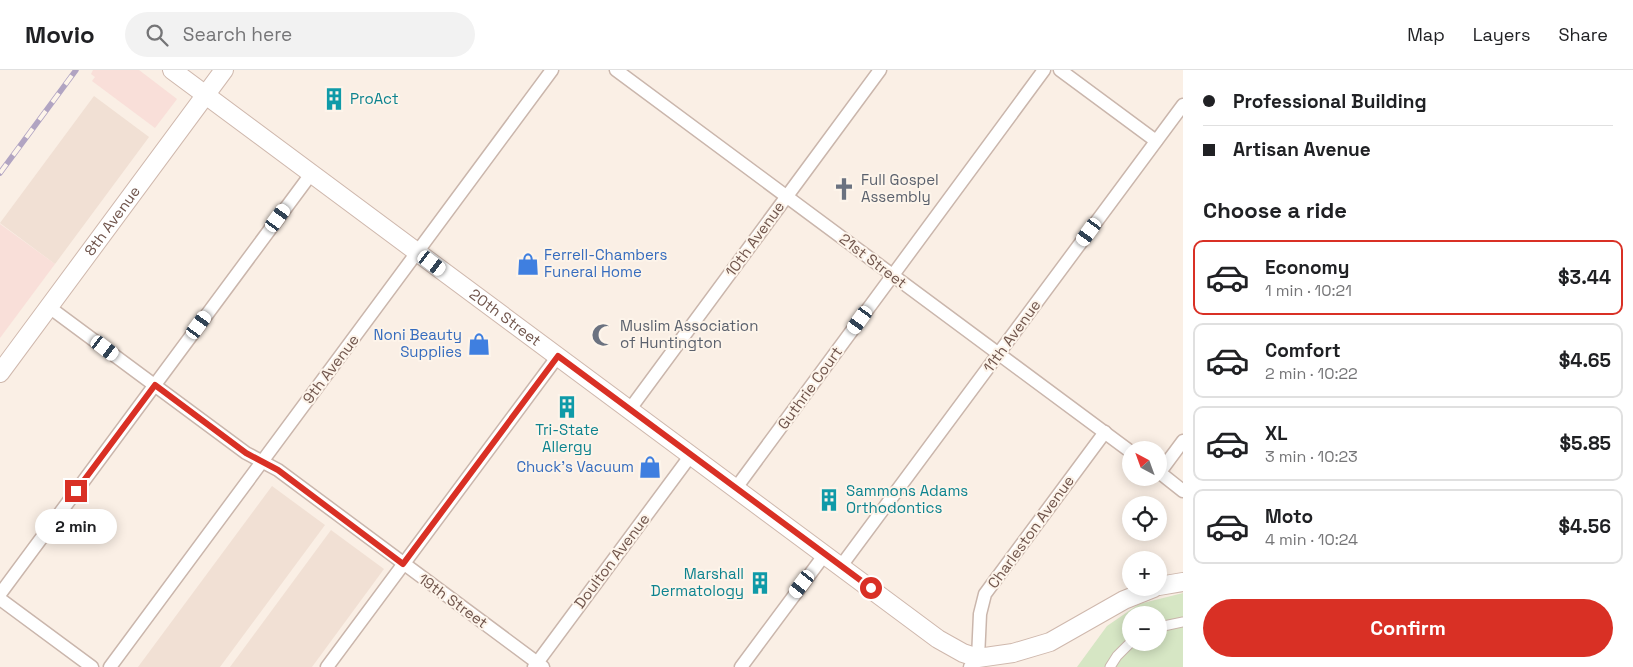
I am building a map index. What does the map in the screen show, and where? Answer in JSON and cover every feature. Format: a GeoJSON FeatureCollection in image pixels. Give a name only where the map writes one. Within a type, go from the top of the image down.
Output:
{"type":"FeatureCollection","features":[{"type":"Feature","properties":{"kind":"main road","name":"20th Street"},"geometry":{"type":"LineString","coordinates":[[172,70],[824,554],[938,638],[978,664]]}},
{"type":"Feature","properties":{"kind":"main road","name":"8th Avenue"},"geometry":{"type":"LineString","coordinates":[[0,373],[224,70]]}},
{"type":"Feature","properties":{"kind":"main road"},"geometry":{"type":"LineString","coordinates":[[1167,585],[1183,582]]}},
{"type":"Feature","properties":{"kind":"main road"},"geometry":{"type":"LineString","coordinates":[[978,664],[1050,642],[1134,596]]}},
{"type":"Feature","properties":{"kind":"street","name":"9th Avenue"},"geometry":{"type":"LineString","coordinates":[[110,667],[552,70]]}},
{"type":"Feature","properties":{"kind":"street","name":"21st Street"},"geometry":{"type":"LineString","coordinates":[[616,70],[1122,445]]}},
{"type":"Feature","properties":{"kind":"street","name":"10th Avenue"},"geometry":{"type":"LineString","coordinates":[[630,409],[880,70]]}},
{"type":"Feature","properties":{"kind":"street","name":"Guthrie Court"},"geometry":{"type":"LineString","coordinates":[[736,488],[1044,70]]}},
{"type":"Feature","properties":{"kind":"street"},"geometry":{"type":"LineString","coordinates":[[1060,70],[1156,141]]}},
{"type":"Feature","properties":{"kind":"street","name":"11th Avenue"},"geometry":{"type":"LineString","coordinates":[[841,566],[1183,105]]}},
{"type":"Feature","properties":{"kind":"street"},"geometry":{"type":"LineString","coordinates":[[0,594],[311,174]]}},
{"type":"Feature","properties":{"kind":"street","name":"19th Street"},"geometry":{"type":"LineString","coordinates":[[49,307],[242,450],[278,470],[538,666]]}},
{"type":"Feature","properties":{"kind":"street"},"geometry":{"type":"LineString","coordinates":[[327,667],[558,356]]}},
{"type":"Feature","properties":{"kind":"street","name":"Charleston Avenue"},"geometry":{"type":"LineString","coordinates":[[978,664],[980,614],[986,594],[1105,432]]}},
{"type":"Feature","properties":{"kind":"street"},"geometry":{"type":"LineString","coordinates":[[1168,460],[1183,441]]}},
{"type":"Feature","properties":{"kind":"street","name":"Doulton Avenue"},"geometry":{"type":"LineString","coordinates":[[538,666],[691,455]]}},
{"type":"Feature","properties":{"kind":"street"},"geometry":{"type":"LineString","coordinates":[[1168,479],[1183,491]]}},
{"type":"Feature","properties":{"kind":"street"},"geometry":{"type":"LineString","coordinates":[[741,667],[824,554]]}},
{"type":"Feature","properties":{"kind":"street"},"geometry":{"type":"LineString","coordinates":[[0,599],[92,667]]}},
{"type":"Feature","properties":{"kind":"street"},"geometry":{"type":"LineString","coordinates":[[1167,625],[1183,622]]}},
{"type":"Feature","properties":{"kind":"street"},"geometry":{"type":"LineString","coordinates":[[1110,667],[1122,651]]}},
{"type":"Feature","properties":{"kind":"shaded area"},"geometry":{"type":"Polygon","coordinates":[[[93,70],[139,70],[177,99],[155,128],[92,81],[95,77],[91,74],[93,70]]]}},
{"type":"Feature","properties":{"kind":"shaded area"},"geometry":{"type":"Polygon","coordinates":[[[94,96],[149,137],[55,264],[0,223],[94,96]]]}},
{"type":"Feature","properties":{"kind":"shaded area"},"geometry":{"type":"Polygon","coordinates":[[[0,224],[55,264],[0,338],[0,224]]]}},
{"type":"Feature","properties":{"kind":"shaded area"},"geometry":{"type":"Polygon","coordinates":[[[272,486],[325,525],[220,667],[138,667],[272,486]]]}},
{"type":"Feature","properties":{"kind":"shaded area"},"geometry":{"type":"Polygon","coordinates":[[[331,530],[384,569],[312,667],[230,667],[331,530]]]}},
{"type":"Feature","properties":{"kind":"green space"},"geometry":{"type":"Polygon","coordinates":[[[1183,593],[1183,667],[1077,667],[1107,626],[1122,616],[1122,651],[1167,651],[1167,606],[1136,606],[1183,593]]]}},
{"type":"Feature","properties":{"kind":"railway"},"geometry":{"type":"LineString","coordinates":[[0,173],[76,70]]}},
{"type":"Feature","properties":{"kind":"place","name":"ProAct"},"geometry":{"type":"Point","coordinates":[334,99]}},
{"type":"Feature","properties":{"kind":"place","name":"Full Gospel Assembly"},"geometry":{"type":"Point","coordinates":[844,189]}},
{"type":"Feature","properties":{"kind":"place","name":"Ferrell-Chambers Funeral Home"},"geometry":{"type":"Point","coordinates":[528,264]}},
{"type":"Feature","properties":{"kind":"place","name":"Muslim Association of Huntington"},"geometry":{"type":"Point","coordinates":[603,335]}},
{"type":"Feature","properties":{"kind":"place","name":"Noni Beauty Supplies"},"geometry":{"type":"Point","coordinates":[479,344]}},
{"type":"Feature","properties":{"kind":"place","name":"Tri-State Allergy"},"geometry":{"type":"Point","coordinates":[567,407]}},
{"type":"Feature","properties":{"kind":"place","name":"Chuck's Vacuum"},"geometry":{"type":"Point","coordinates":[650,467]}},
{"type":"Feature","properties":{"kind":"place","name":"Sammons Adams Orthodontics"},"geometry":{"type":"Point","coordinates":[829,500]}},
{"type":"Feature","properties":{"kind":"place","name":"Marshall Dermatology"},"geometry":{"type":"Point","coordinates":[760,583]}},
{"type":"Feature","properties":{"kind":"route"},"geometry":{"type":"LineString","coordinates":[[76,491],[155,385],[246,453],[278,470],[403,564],[558,356],[871,588]]}}]}
